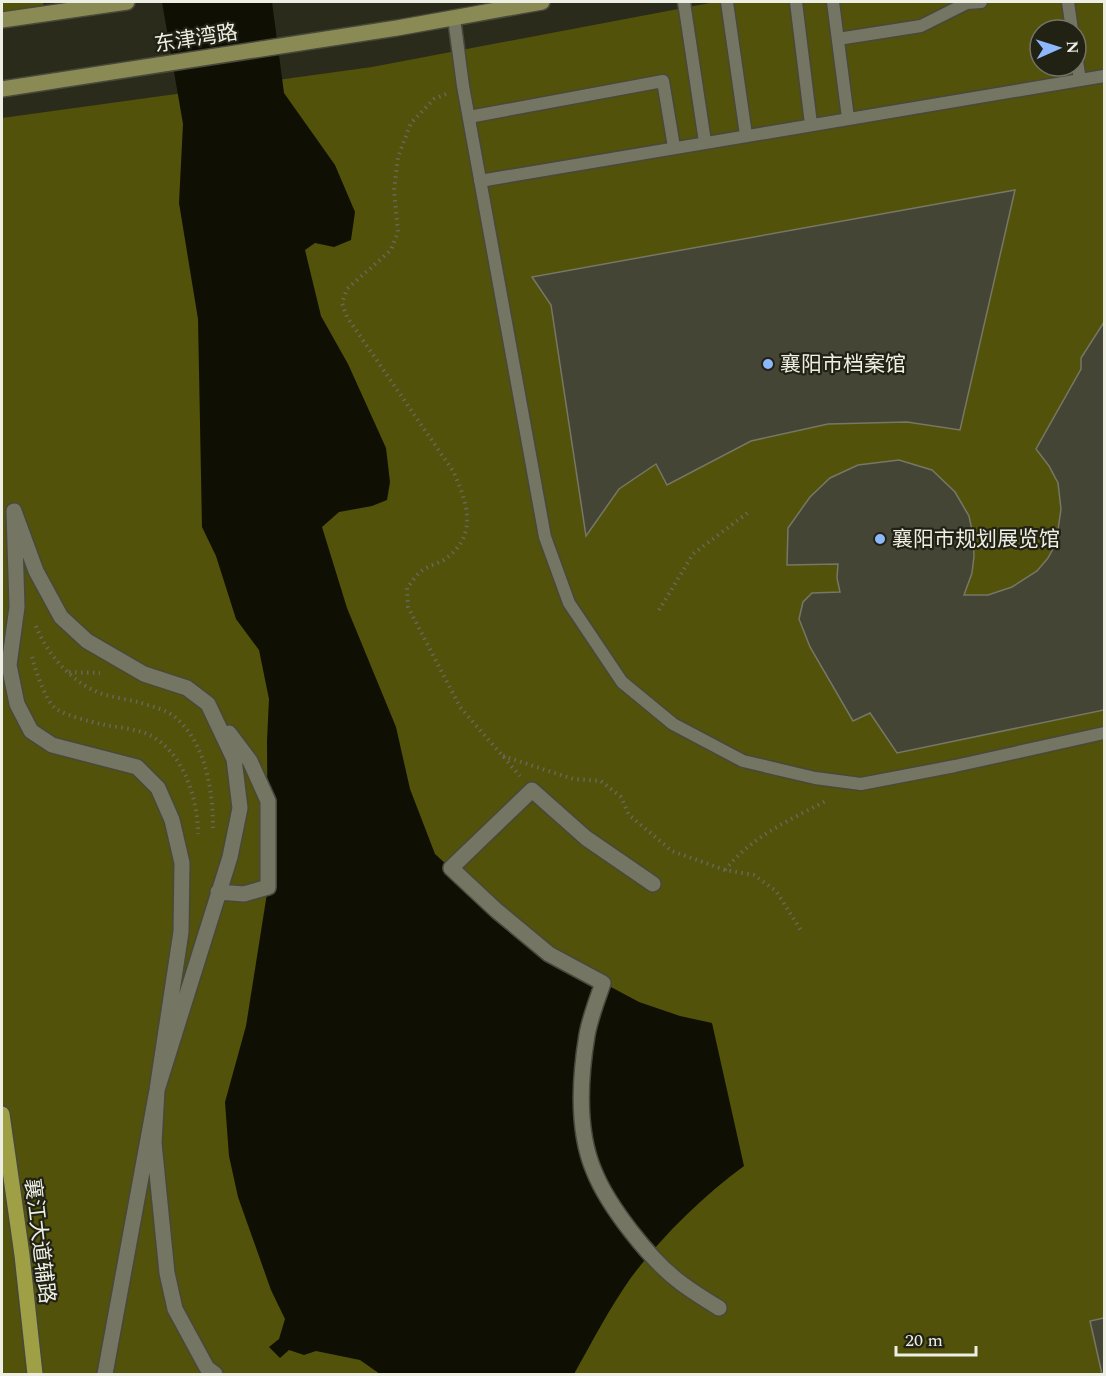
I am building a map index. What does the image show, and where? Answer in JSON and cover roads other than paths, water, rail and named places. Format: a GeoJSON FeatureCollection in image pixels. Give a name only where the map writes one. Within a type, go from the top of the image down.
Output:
{"type":"FeatureCollection","features":[{"type":"Feature","properties":{"kind":"main road"},"geometry":{"type":"LineString","coordinates":[[2,20],[127,2]]}},
{"type":"Feature","properties":{"kind":"main road","name":"东津湾路"},"geometry":{"type":"LineString","coordinates":[[2,89],[397,28],[542,2]]}},
{"type":"Feature","properties":{"kind":"main road","name":"襄江大道辅路"},"geometry":{"type":"LineString","coordinates":[[2,1114],[22,1255],[35,1374]]}},
{"type":"Feature","properties":{"kind":"street"},"geometry":{"type":"LineString","coordinates":[[105,1374],[157,1090],[181,932],[182,863],[172,820],[158,788],[137,767],[52,745],[31,731],[17,704],[9,665],[17,607],[14,511],[36,570],[61,617],[87,641],[144,674],[187,688],[208,704],[250,761],[268,801],[268,887],[244,894],[218,892]]}},
{"type":"Feature","properties":{"kind":"street"},"geometry":{"type":"LineString","coordinates":[[208,704],[234,759],[240,808],[230,857],[157,1090],[154,1143],[167,1273],[175,1310],[207,1368],[215,1374]]}},
{"type":"Feature","properties":{"kind":"street"},"geometry":{"type":"LineString","coordinates":[[653,884],[586,838],[532,790],[451,868],[496,910],[549,954],[603,982],[587,1033],[580,1086],[583,1130],[593,1171],[618,1215],[651,1254],[679,1282],[719,1308]]}},
{"type":"Feature","properties":{"kind":"lane"},"geometry":{"type":"LineString","coordinates":[[684,2],[705,142]]}},
{"type":"Feature","properties":{"kind":"lane"},"geometry":{"type":"LineString","coordinates":[[727,2],[746,135]]}},
{"type":"Feature","properties":{"kind":"lane"},"geometry":{"type":"LineString","coordinates":[[796,2],[812,124]]}},
{"type":"Feature","properties":{"kind":"lane"},"geometry":{"type":"LineString","coordinates":[[833,2],[848,118]]}},
{"type":"Feature","properties":{"kind":"lane"},"geometry":{"type":"LineString","coordinates":[[838,39],[921,26],[968,3],[981,2]]}},
{"type":"Feature","properties":{"kind":"lane"},"geometry":{"type":"LineString","coordinates":[[1068,2],[1070,18]]}},
{"type":"Feature","properties":{"kind":"lane"},"geometry":{"type":"LineString","coordinates":[[454,18],[463,86],[545,537],[569,603],[622,682],[674,724],[743,761],[815,778],[861,784],[1104,733]]}},
{"type":"Feature","properties":{"kind":"lane"},"geometry":{"type":"LineString","coordinates":[[480,181],[1104,76]]}},
{"type":"Feature","properties":{"kind":"lane"},"geometry":{"type":"LineString","coordinates":[[469,117],[663,81],[674,147]]}},
{"type":"Feature","properties":{"kind":"place","name":"襄阳市档案馆"},"geometry":{"type":"Point","coordinates":[768,364]}},
{"type":"Feature","properties":{"kind":"place","name":"襄阳市规划展览馆"},"geometry":{"type":"Point","coordinates":[880,539]}}]}
